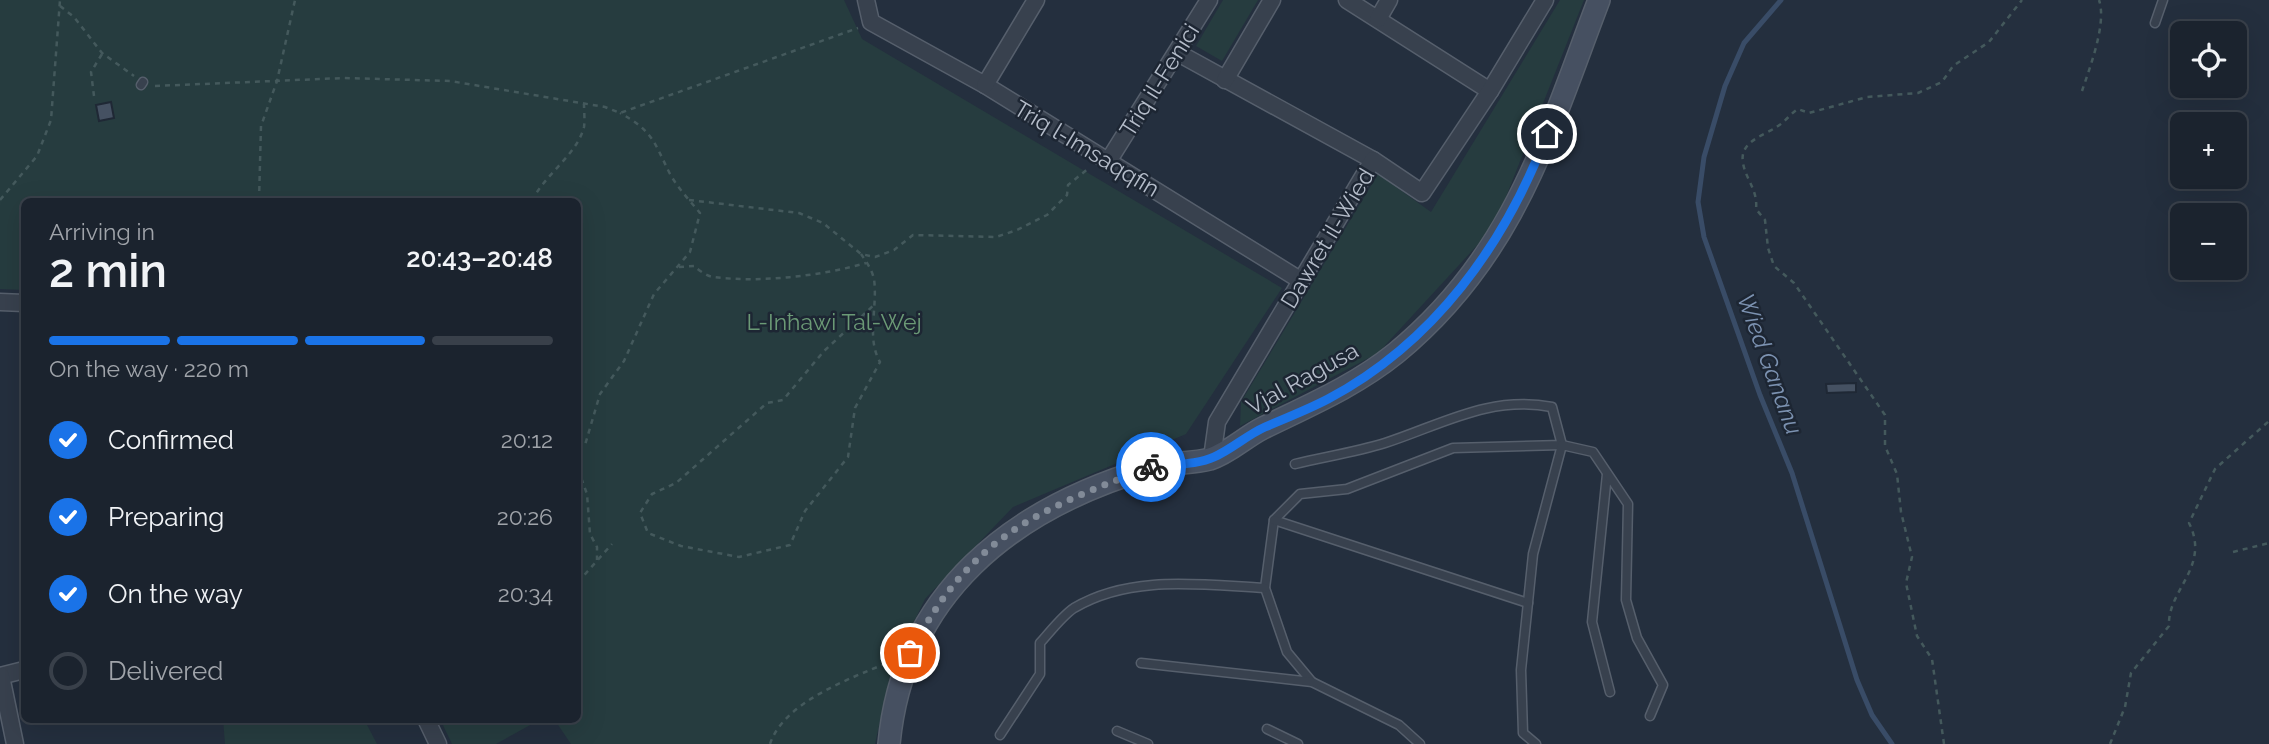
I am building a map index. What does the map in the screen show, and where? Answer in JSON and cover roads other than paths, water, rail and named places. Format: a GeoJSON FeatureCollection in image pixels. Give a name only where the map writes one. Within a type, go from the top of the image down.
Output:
{"type":"FeatureCollection","features":[{"type":"Feature","properties":{"kind":"main road","name":"Vjal Ragusa"},"geometry":{"type":"LineString","coordinates":[[889,744],[899,689],[910,653],[946,592],[1004,536],[1041,512],[1152,467],[1212,458],[1262,428],[1330,398],[1366,375],[1413,338],[1447,305],[1495,244],[1523,194],[1599,0]]}},
{"type":"Feature","properties":{"kind":"street","name":"Triq l-Imsaqqfin"},"geometry":{"type":"LineString","coordinates":[[866,0],[871,22],[985,85],[1300,280]]}},
{"type":"Feature","properties":{"kind":"street"},"geometry":{"type":"LineString","coordinates":[[985,85],[1036,0]]}},
{"type":"Feature","properties":{"kind":"street","name":"Triq il-Fenici"},"geometry":{"type":"LineString","coordinates":[[1102,156],[1178,53],[1209,0]]}},
{"type":"Feature","properties":{"kind":"street"},"geometry":{"type":"LineString","coordinates":[[1225,80],[1272,0]]}},
{"type":"Feature","properties":{"kind":"street"},"geometry":{"type":"LineString","coordinates":[[1347,0],[1490,91]]}},
{"type":"Feature","properties":{"kind":"street"},"geometry":{"type":"LineString","coordinates":[[1378,19],[1389,0]]}},
{"type":"Feature","properties":{"kind":"street","name":"Dawret il-Wied"},"geometry":{"type":"LineString","coordinates":[[1212,458],[1217,422],[1373,160],[1422,193],[1490,91],[1545,0]]}},
{"type":"Feature","properties":{"kind":"street"},"geometry":{"type":"LineString","coordinates":[[1178,53],[1373,160]]}},
{"type":"Feature","properties":{"kind":"street"},"geometry":{"type":"LineString","coordinates":[[0,302],[21,303]]}},
{"type":"Feature","properties":{"kind":"street"},"geometry":{"type":"LineString","coordinates":[[15,744],[1,676],[21,671]]}},
{"type":"Feature","properties":{"kind":"street"},"geometry":{"type":"LineString","coordinates":[[428,723],[438,744]]}},
{"type":"Feature","properties":{"kind":"lane"},"geometry":{"type":"LineString","coordinates":[[2155,23],[2162,0]]}},
{"type":"Feature","properties":{"kind":"lane"},"geometry":{"type":"LineString","coordinates":[[1295,464],[1384,443],[1450,416],[1525,402],[1552,407],[1562,445],[1533,554],[1521,670],[1523,733],[1536,744]]}},
{"type":"Feature","properties":{"kind":"lane"},"geometry":{"type":"LineString","coordinates":[[1312,682],[1287,652],[1265,588],[1274,520],[1300,494],[1347,489],[1453,448],[1562,445],[1593,452],[1628,504],[1626,600],[1637,638],[1663,685],[1650,716]]}},
{"type":"Feature","properties":{"kind":"lane"},"geometry":{"type":"LineString","coordinates":[[1607,474],[1592,622],[1610,692]]}},
{"type":"Feature","properties":{"kind":"lane"},"geometry":{"type":"LineString","coordinates":[[1274,520],[1528,603]]}},
{"type":"Feature","properties":{"kind":"lane"},"geometry":{"type":"LineString","coordinates":[[1000,735],[1040,674],[1040,643],[1073,609],[1120,588],[1179,584],[1265,588]]}},
{"type":"Feature","properties":{"kind":"lane"},"geometry":{"type":"LineString","coordinates":[[1141,663],[1312,682],[1399,725],[1420,744]]}},
{"type":"Feature","properties":{"kind":"lane"},"geometry":{"type":"LineString","coordinates":[[1266,729],[1298,744]]}},
{"type":"Feature","properties":{"kind":"lane"},"geometry":{"type":"LineString","coordinates":[[1117,731],[1148,744]]}},
{"type":"Feature","properties":{"kind":"waterway","name":"Wied Gananu"},"geometry":{"type":"LineString","coordinates":[[1781,0],[1744,43],[1725,86],[1704,157],[1698,202],[1704,237],[1760,395],[1792,473],[1857,680],[1872,715],[1892,744]]}},
{"type":"Feature","properties":{"kind":"park label","name":"L-Inħawi Tal-Wej"},"geometry":{"type":"Point","coordinates":[834,321]}}]}
